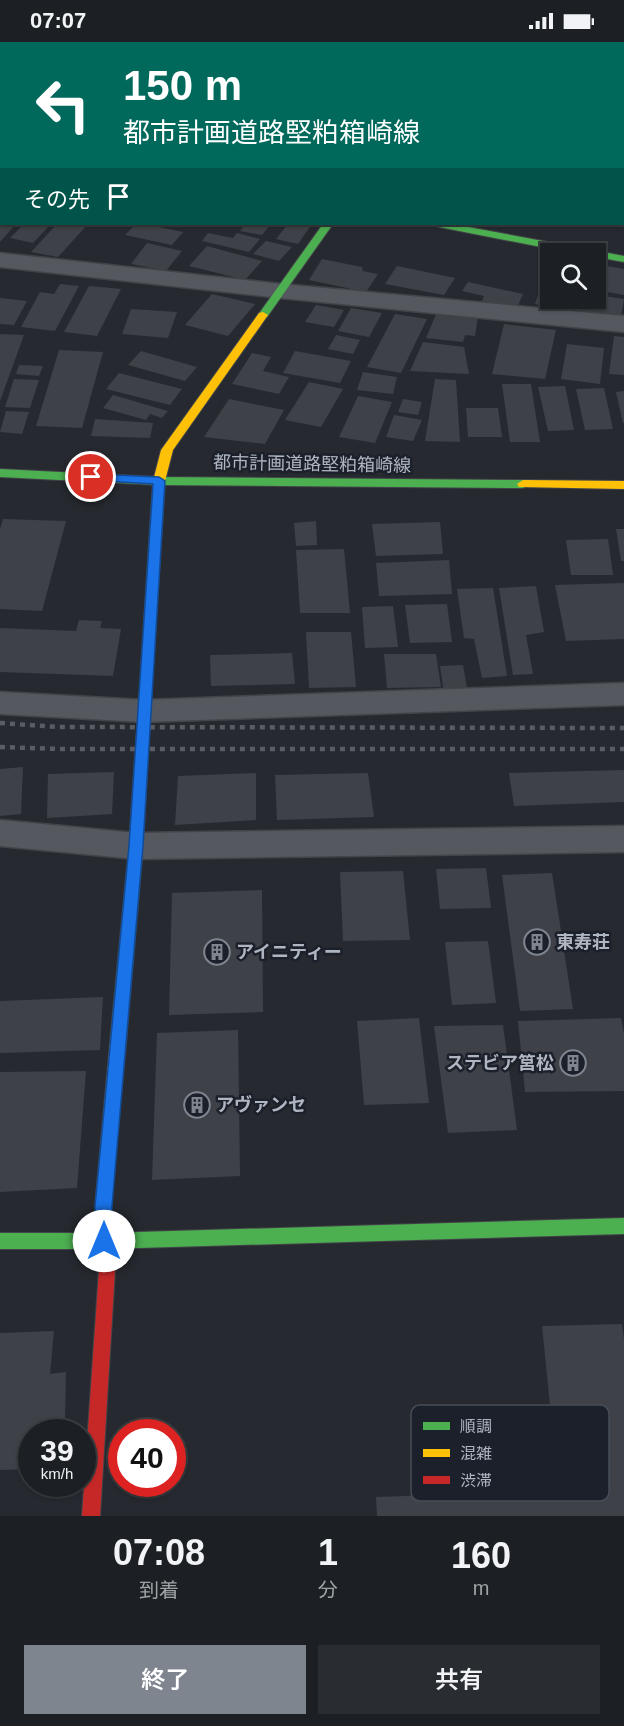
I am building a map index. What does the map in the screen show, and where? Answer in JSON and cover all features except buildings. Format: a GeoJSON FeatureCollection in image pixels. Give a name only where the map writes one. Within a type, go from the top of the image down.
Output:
{"type":"FeatureCollection","features":[{"type":"Feature","properties":{"kind":"street"},"geometry":{"type":"LineString","coordinates":[[91,1516],[107,1270],[103,1206],[136,846],[159,481],[166,450],[327,225]]}},
{"type":"Feature","properties":{"kind":"street"},"geometry":{"type":"LineString","coordinates":[[444,225],[540,243]]}},
{"type":"Feature","properties":{"kind":"street"},"geometry":{"type":"LineString","coordinates":[[606,256],[624,259]]}},
{"type":"Feature","properties":{"kind":"street"},"geometry":{"type":"LineString","coordinates":[[0,260],[281,291],[624,324]]}},
{"type":"Feature","properties":{"kind":"street","name":"都市計画道路堅粕箱崎線"},"geometry":{"type":"LineString","coordinates":[[0,472],[159,481],[624,485]]}},
{"type":"Feature","properties":{"kind":"street"},"geometry":{"type":"LineString","coordinates":[[0,703],[144,711],[624,694]]}},
{"type":"Feature","properties":{"kind":"street"},"geometry":{"type":"LineString","coordinates":[[0,833],[136,846],[624,839]]}},
{"type":"Feature","properties":{"kind":"street"},"geometry":{"type":"LineString","coordinates":[[0,1241],[104,1241],[624,1226]]}},
{"type":"Feature","properties":{"kind":"railway"},"geometry":{"type":"LineString","coordinates":[[0,723],[58,727],[624,728]]}},
{"type":"Feature","properties":{"kind":"railway"},"geometry":{"type":"LineString","coordinates":[[0,747],[61,749],[624,749]]}},
{"type":"Feature","properties":{"kind":"traffic: fast"},"geometry":{"type":"LineString","coordinates":[[263,315],[327,225]]}},
{"type":"Feature","properties":{"kind":"traffic: fast"},"geometry":{"type":"LineString","coordinates":[[444,225],[540,243]]}},
{"type":"Feature","properties":{"kind":"traffic: fast"},"geometry":{"type":"LineString","coordinates":[[606,256],[624,259]]}},
{"type":"Feature","properties":{"kind":"traffic: fast"},"geometry":{"type":"LineString","coordinates":[[0,473],[159,481],[523,484]]}},
{"type":"Feature","properties":{"kind":"traffic: fast"},"geometry":{"type":"LineString","coordinates":[[118,1043],[136,846],[146,684]]}},
{"type":"Feature","properties":{"kind":"traffic: fast"},"geometry":{"type":"LineString","coordinates":[[0,1241],[104,1241],[624,1226]]}},
{"type":"Feature","properties":{"kind":"traffic: slow"},"geometry":{"type":"LineString","coordinates":[[146,684],[159,481],[167,450],[263,315]]}},
{"type":"Feature","properties":{"kind":"traffic: slow"},"geometry":{"type":"LineString","coordinates":[[523,484],[624,485]]}},
{"type":"Feature","properties":{"kind":"traffic: slow"},"geometry":{"type":"LineString","coordinates":[[104,1225],[103,1206],[118,1043]]}},
{"type":"Feature","properties":{"kind":"traffic: jam"},"geometry":{"type":"LineString","coordinates":[[91,1516],[107,1270],[104,1225]]}},
{"type":"Feature","properties":{"kind":"place","name":"東寿荘"},"geometry":{"type":"Point","coordinates":[537,942]}},
{"type":"Feature","properties":{"kind":"place","name":"アイニティー"},"geometry":{"type":"Point","coordinates":[217,952]}},
{"type":"Feature","properties":{"kind":"place","name":"ステビア筥松"},"geometry":{"type":"Point","coordinates":[573,1063]}},
{"type":"Feature","properties":{"kind":"place","name":"アヴァンセ"},"geometry":{"type":"Point","coordinates":[197,1105]}},
{"type":"Feature","properties":{"kind":"route"},"geometry":{"type":"LineString","coordinates":[[91,477],[159,481],[136,846],[103,1206],[104,1241]]}}]}
